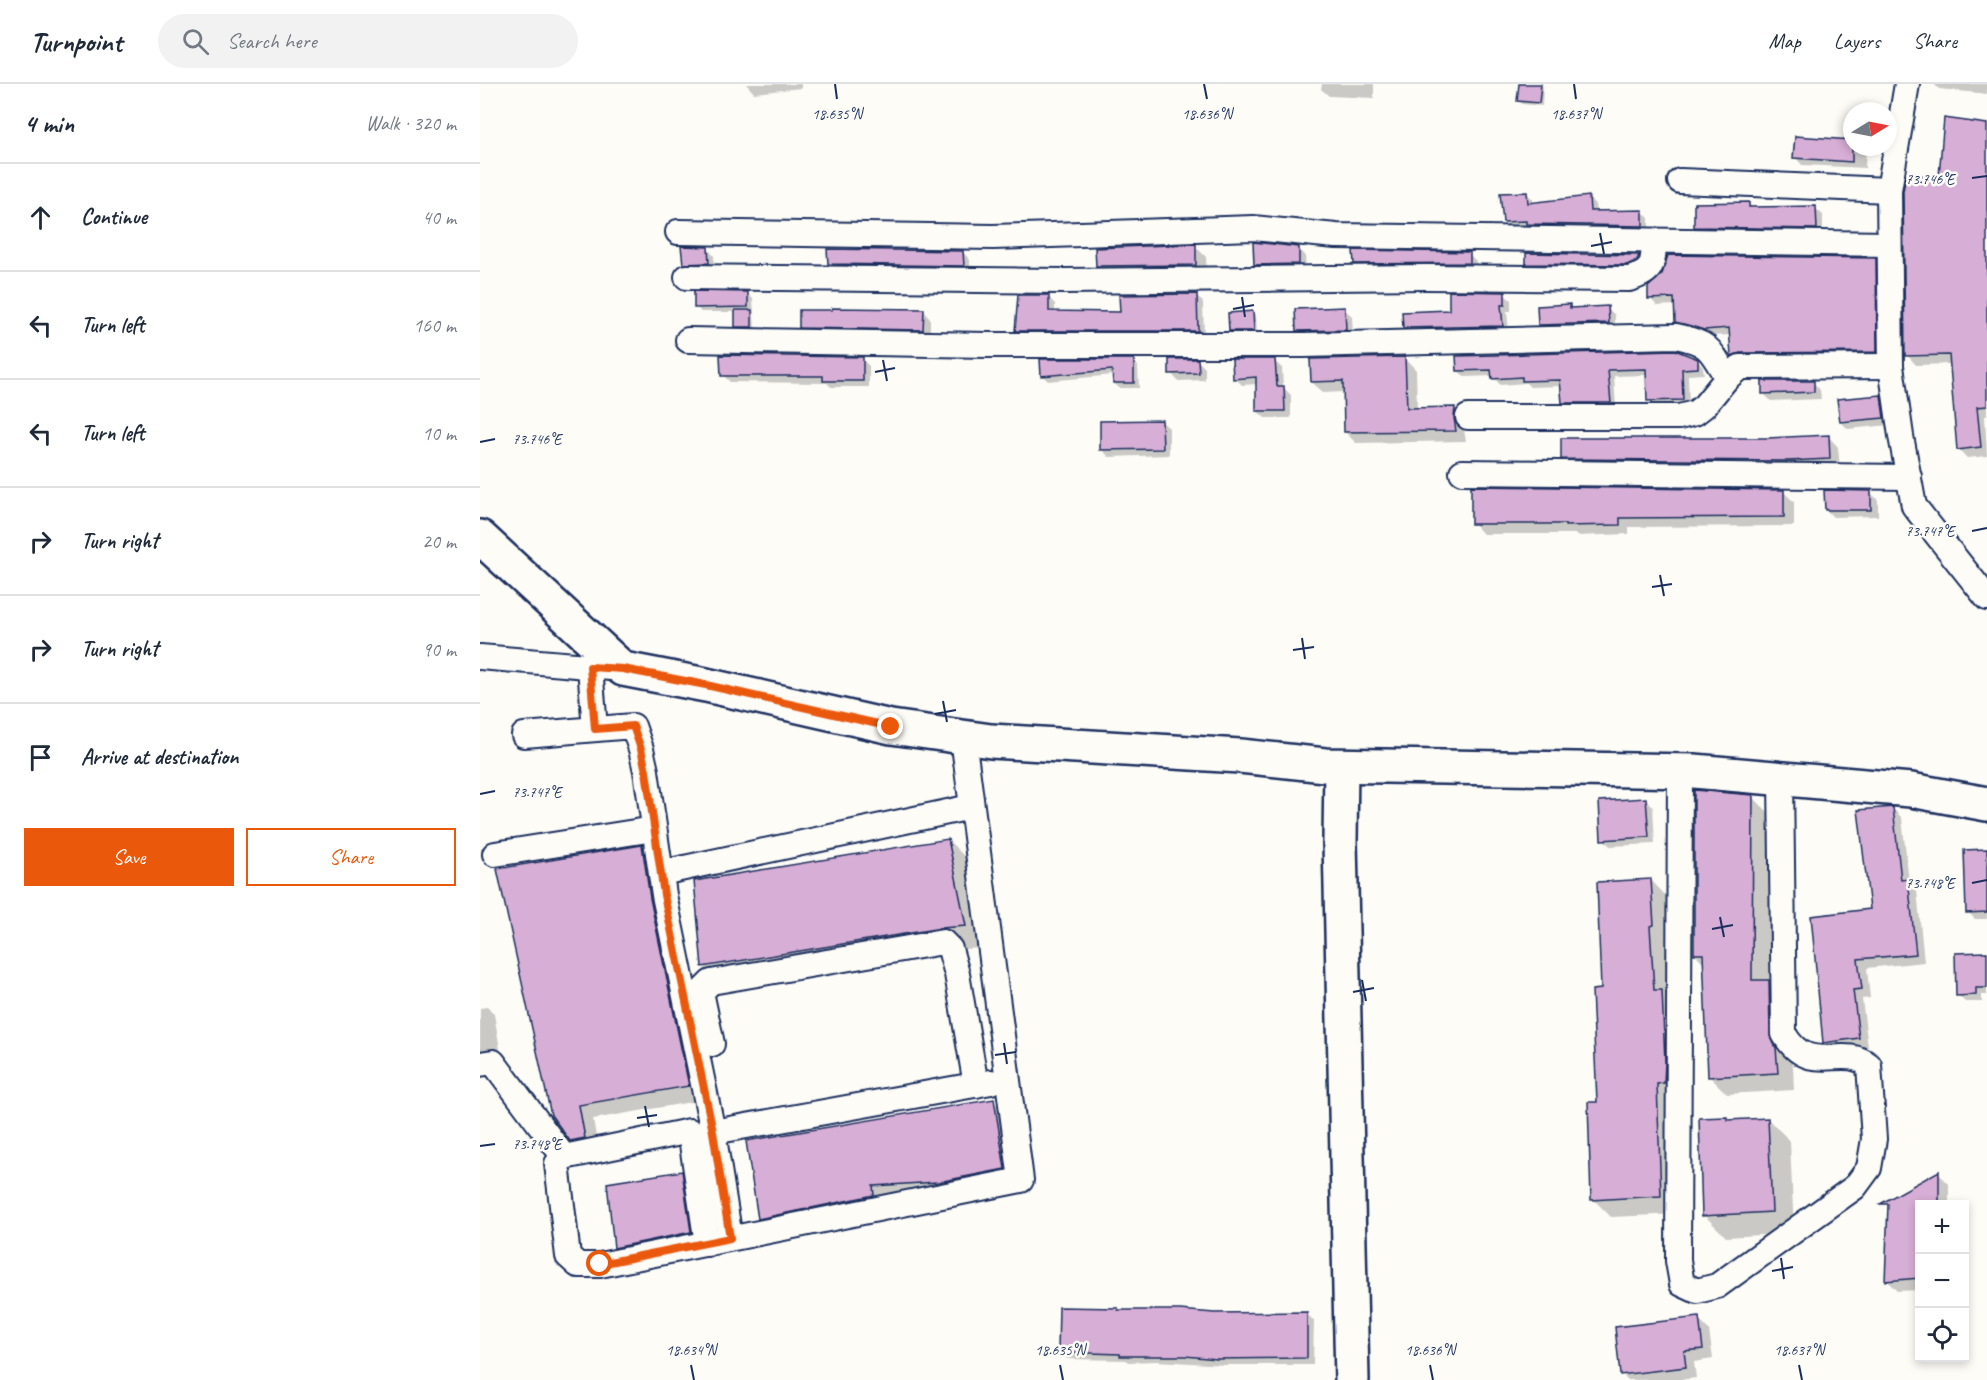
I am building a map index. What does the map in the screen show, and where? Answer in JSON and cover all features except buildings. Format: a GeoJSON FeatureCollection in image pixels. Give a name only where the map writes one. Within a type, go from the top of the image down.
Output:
{"type":"FeatureCollection","features":[{"type":"Feature","properties":{"kind":"street"},"geometry":{"type":"LineString","coordinates":[[1907,84],[1889,190],[1891,366],[1914,506],[1987,598]]}},
{"type":"Feature","properties":{"kind":"street"},"geometry":{"type":"LineString","coordinates":[[1680,181],[1889,190]]}},
{"type":"Feature","properties":{"kind":"street"},"geometry":{"type":"LineString","coordinates":[[678,232],[993,237],[1253,228],[1336,236],[1889,244]]}},
{"type":"Feature","properties":{"kind":"street"},"geometry":{"type":"LineString","coordinates":[[687,277],[1065,281],[1426,277],[1629,279],[1649,270],[1653,262],[1654,241]]}},
{"type":"Feature","properties":{"kind":"street"},"geometry":{"type":"LineString","coordinates":[[688,340],[988,345],[1304,345],[1676,336],[1699,340],[1708,347],[1726,378]]}},
{"type":"Feature","properties":{"kind":"street"},"geometry":{"type":"LineString","coordinates":[[1468,417],[1679,417],[1695,413],[1704,406],[1726,378],[1740,367],[1891,366]]}},
{"type":"Feature","properties":{"kind":"street"},"geometry":{"type":"LineString","coordinates":[[1462,472],[1909,477]]}},
{"type":"Feature","properties":{"kind":"street"},"geometry":{"type":"LineString","coordinates":[[480,537],[623,669]]}},
{"type":"Feature","properties":{"kind":"street"},"geometry":{"type":"LineString","coordinates":[[480,657],[623,669],[706,685],[891,727],[963,738],[1240,756],[1341,766],[1680,770],[1911,790],[1987,804]]}},
{"type":"Feature","properties":{"kind":"street"},"geometry":{"type":"LineString","coordinates":[[590,667],[595,729]]}},
{"type":"Feature","properties":{"kind":"street"},"geometry":{"type":"LineString","coordinates":[[524,735],[633,726],[641,749],[661,873],[721,1131]]}},
{"type":"Feature","properties":{"kind":"street"},"geometry":{"type":"LineString","coordinates":[[719,1241],[690,1131],[564,1157],[557,1164],[568,1256],[578,1265],[600,1264],[719,1241],[1021,1180],[970,807],[963,738]]}},
{"type":"Feature","properties":{"kind":"street"},"geometry":{"type":"LineString","coordinates":[[1341,766],[1340,841],[1352,1380]]}},
{"type":"Feature","properties":{"kind":"street"},"geometry":{"type":"LineString","coordinates":[[1680,770],[1678,1262],[1682,1284],[1697,1291],[1717,1286],[1855,1187],[1869,1168],[1874,1139],[1869,1065],[1859,1058],[1816,1059],[1792,1048],[1784,1034],[1781,777]]}},
{"type":"Feature","properties":{"kind":"street"},"geometry":{"type":"LineString","coordinates":[[661,873],[970,807]]}},
{"type":"Feature","properties":{"kind":"street"},"geometry":{"type":"LineString","coordinates":[[495,854],[654,829]]}},
{"type":"Feature","properties":{"kind":"street"},"geometry":{"type":"LineString","coordinates":[[719,1241],[721,1131],[701,992],[711,982],[943,942],[950,949],[957,974],[976,1085]]}},
{"type":"Feature","properties":{"kind":"street"},"geometry":{"type":"LineString","coordinates":[[480,1064],[493,1062],[564,1157]]}},
{"type":"Feature","properties":{"kind":"street"},"geometry":{"type":"LineString","coordinates":[[721,1131],[1009,1080]]}},
{"type":"Feature","properties":{"kind":"route"},"geometry":{"type":"LineString","coordinates":[[600,1264],[730,1238],[713,1132],[664,895],[641,749],[633,726],[595,729],[590,667],[623,669],[706,685],[891,727]]}}]}
